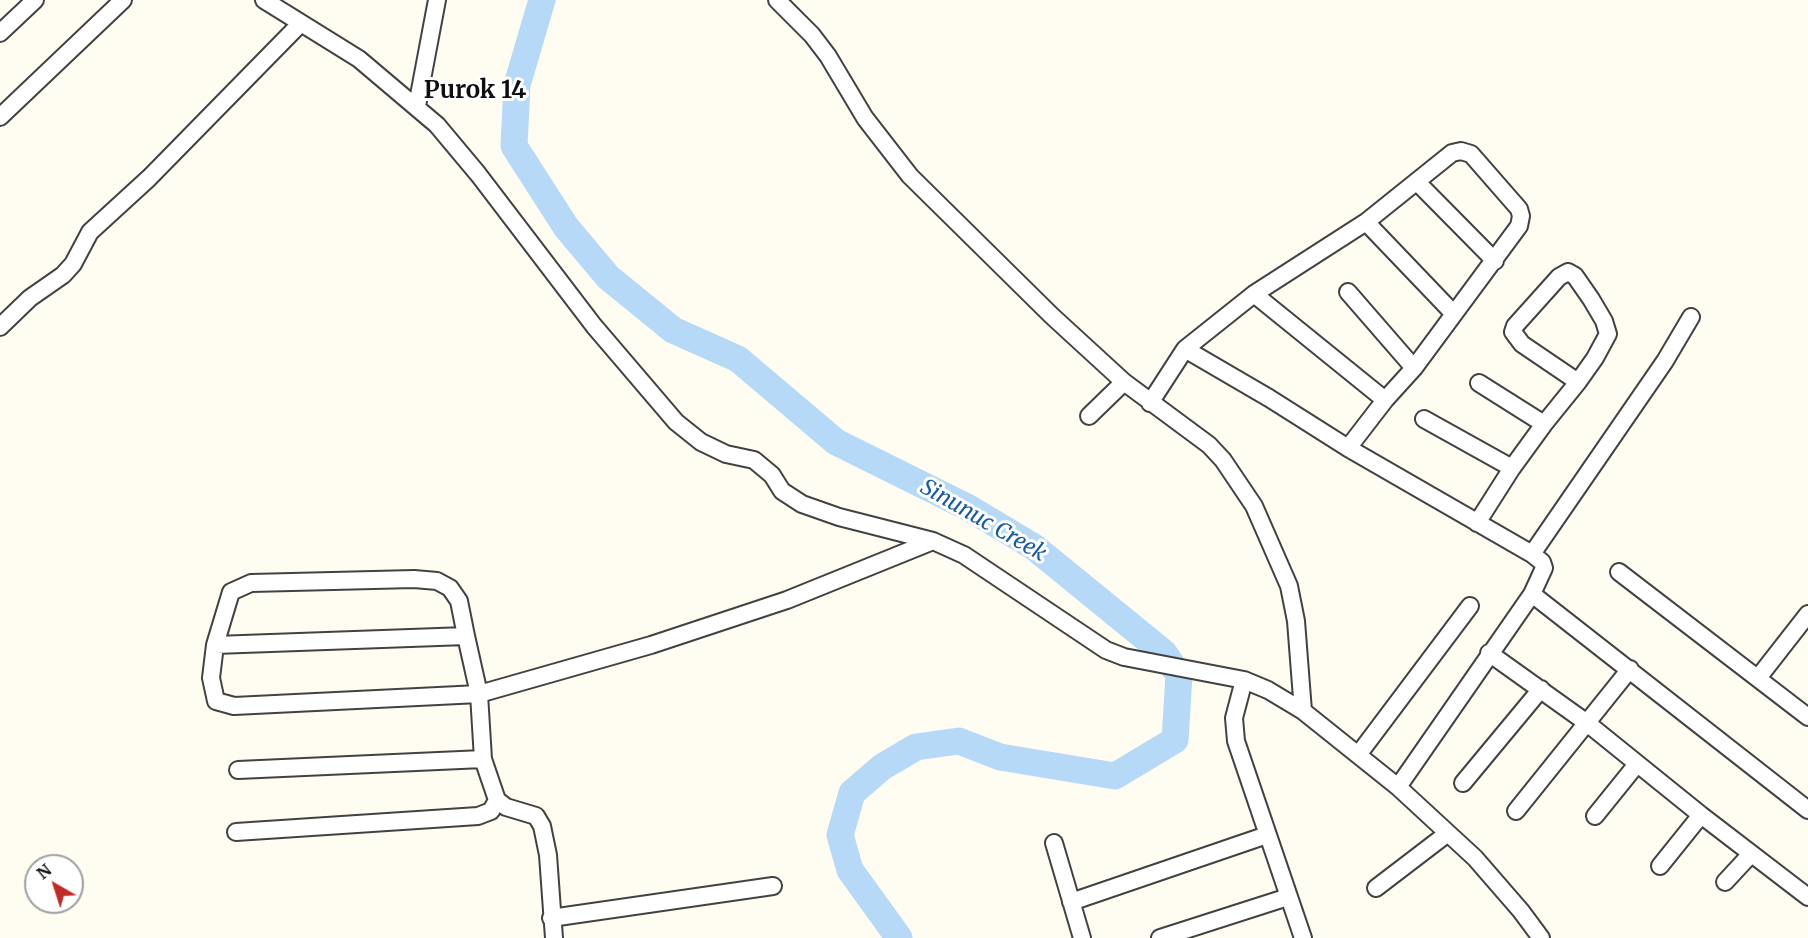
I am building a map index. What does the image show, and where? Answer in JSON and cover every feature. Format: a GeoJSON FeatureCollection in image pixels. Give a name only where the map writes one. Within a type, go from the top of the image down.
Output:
{"type":"FeatureCollection","features":[{"type":"Feature","properties":{"kind":"street"},"geometry":{"type":"LineString","coordinates":[[0,33],[35,0]]}},
{"type":"Feature","properties":{"kind":"street"},"geometry":{"type":"LineString","coordinates":[[0,117],[123,0]]}},
{"type":"Feature","properties":{"kind":"street"},"geometry":{"type":"LineString","coordinates":[[264,0],[359,59],[417,106],[478,174],[594,326],[652,395],[701,442],[726,454],[754,460],[772,475],[782,491],[802,504],[839,517],[933,541],[989,569],[1106,650],[1124,657],[1164,666],[1244,680],[1268,690],[1303,711],[1398,787],[1475,858],[1521,910],[1541,938]]}},
{"type":"Feature","properties":{"kind":"street"},"geometry":{"type":"LineString","coordinates":[[417,106],[437,0]]}},
{"type":"Feature","properties":{"kind":"street"},"geometry":{"type":"LineString","coordinates":[[777,0],[828,56],[865,118],[910,176],[1052,316],[1124,381],[1209,445],[1224,460],[1254,506],[1289,586],[1296,621],[1303,711]]}},
{"type":"Feature","properties":{"kind":"street"},"geometry":{"type":"LineString","coordinates":[[0,327],[30,298],[63,275],[73,264],[90,232],[149,178],[301,22]]}},
{"type":"Feature","properties":{"kind":"street"},"geometry":{"type":"LineString","coordinates":[[1150,402],[1185,349],[1254,294],[1366,222],[1452,153],[1461,151],[1471,154],[1510,196],[1521,216],[1519,226],[1414,368],[1385,400],[1348,448]]}},
{"type":"Feature","properties":{"kind":"street"},"geometry":{"type":"LineString","coordinates":[[1417,182],[1495,261]]}},
{"type":"Feature","properties":{"kind":"street"},"geometry":{"type":"LineString","coordinates":[[1366,222],[1454,314]]}},
{"type":"Feature","properties":{"kind":"street"},"geometry":{"type":"LineString","coordinates":[[1478,523],[1512,468],[1578,381],[1608,334],[1604,321],[1591,299],[1575,276],[1568,272],[1559,277],[1515,326],[1514,332],[1522,344],[1578,381]]}},
{"type":"Feature","properties":{"kind":"street"},"geometry":{"type":"LineString","coordinates":[[1348,292],[1414,368]]}},
{"type":"Feature","properties":{"kind":"street"},"geometry":{"type":"LineString","coordinates":[[1254,294],[1385,400]]}},
{"type":"Feature","properties":{"kind":"street"},"geometry":{"type":"LineString","coordinates":[[1532,554],[1665,361],[1691,317]]}},
{"type":"Feature","properties":{"kind":"street"},"geometry":{"type":"LineString","coordinates":[[1185,349],[1542,562],[1544,568],[1532,594],[1398,787]]}},
{"type":"Feature","properties":{"kind":"street"},"geometry":{"type":"LineString","coordinates":[[1089,416],[1124,381]]}},
{"type":"Feature","properties":{"kind":"street"},"geometry":{"type":"LineString","coordinates":[[1479,383],[1544,424]]}},
{"type":"Feature","properties":{"kind":"street"},"geometry":{"type":"LineString","coordinates":[[1424,419],[1512,468]]}},
{"type":"Feature","properties":{"kind":"street"},"geometry":{"type":"LineString","coordinates":[[554,938],[548,855],[542,826],[536,816],[506,807],[497,800],[483,759],[478,694],[459,601],[450,588],[437,581],[414,579],[251,583],[231,592],[215,645],[211,678],[216,701],[234,706],[478,694],[651,645],[787,600],[933,541]]}},
{"type":"Feature","properties":{"kind":"street"},"geometry":{"type":"LineString","coordinates":[[1619,572],[1808,717]]}},
{"type":"Feature","properties":{"kind":"street"},"geometry":{"type":"LineString","coordinates":[[1532,594],[1808,810]]}},
{"type":"Feature","properties":{"kind":"street"},"geometry":{"type":"LineString","coordinates":[[1359,755],[1470,606]]}},
{"type":"Feature","properties":{"kind":"street"},"geometry":{"type":"LineString","coordinates":[[1758,678],[1808,614]]}},
{"type":"Feature","properties":{"kind":"street"},"geometry":{"type":"LineString","coordinates":[[215,645],[466,636]]}},
{"type":"Feature","properties":{"kind":"street"},"geometry":{"type":"LineString","coordinates":[[1489,653],[1587,723],[1750,854],[1808,897]]}},
{"type":"Feature","properties":{"kind":"street"},"geometry":{"type":"LineString","coordinates":[[1516,811],[1630,669]]}},
{"type":"Feature","properties":{"kind":"street"},"geometry":{"type":"LineString","coordinates":[[1244,680],[1234,718],[1236,741],[1304,938]]}},
{"type":"Feature","properties":{"kind":"street"},"geometry":{"type":"LineString","coordinates":[[1462,783],[1541,689]]}},
{"type":"Feature","properties":{"kind":"street"},"geometry":{"type":"LineString","coordinates":[[238,770],[483,759]]}},
{"type":"Feature","properties":{"kind":"street"},"geometry":{"type":"LineString","coordinates":[[1595,816],[1637,764]]}},
{"type":"Feature","properties":{"kind":"street"},"geometry":{"type":"LineString","coordinates":[[236,832],[478,816],[491,811],[497,800]]}},
{"type":"Feature","properties":{"kind":"street"},"geometry":{"type":"LineString","coordinates":[[1660,866],[1701,815]]}},
{"type":"Feature","properties":{"kind":"street"},"geometry":{"type":"LineString","coordinates":[[1376,888],[1448,833]]}},
{"type":"Feature","properties":{"kind":"street"},"geometry":{"type":"LineString","coordinates":[[1071,902],[1267,835]]}},
{"type":"Feature","properties":{"kind":"street"},"geometry":{"type":"LineString","coordinates":[[1054,843],[1082,938]]}},
{"type":"Feature","properties":{"kind":"street"},"geometry":{"type":"LineString","coordinates":[[1725,882],[1750,854]]}},
{"type":"Feature","properties":{"kind":"street"},"geometry":{"type":"LineString","coordinates":[[551,918],[773,886]]}},
{"type":"Feature","properties":{"kind":"street"},"geometry":{"type":"LineString","coordinates":[[1160,938],[1288,897]]}},
{"type":"Feature","properties":{"kind":"waterway","name":"Sinunuc Creek"},"geometry":{"type":"LineString","coordinates":[[542,0],[517,85],[514,146],[566,227],[608,277],[673,330],[738,359],[836,442],[969,508],[1034,547],[1164,653],[1179,675],[1175,740],[1115,776],[1000,757],[959,741],[916,747],[882,767],[852,793],[840,835],[850,870],[899,938]]}},
{"type":"Feature","properties":{"kind":"district","name":"Purok 14"},"geometry":{"type":"Point","coordinates":[475,91]}}]}
